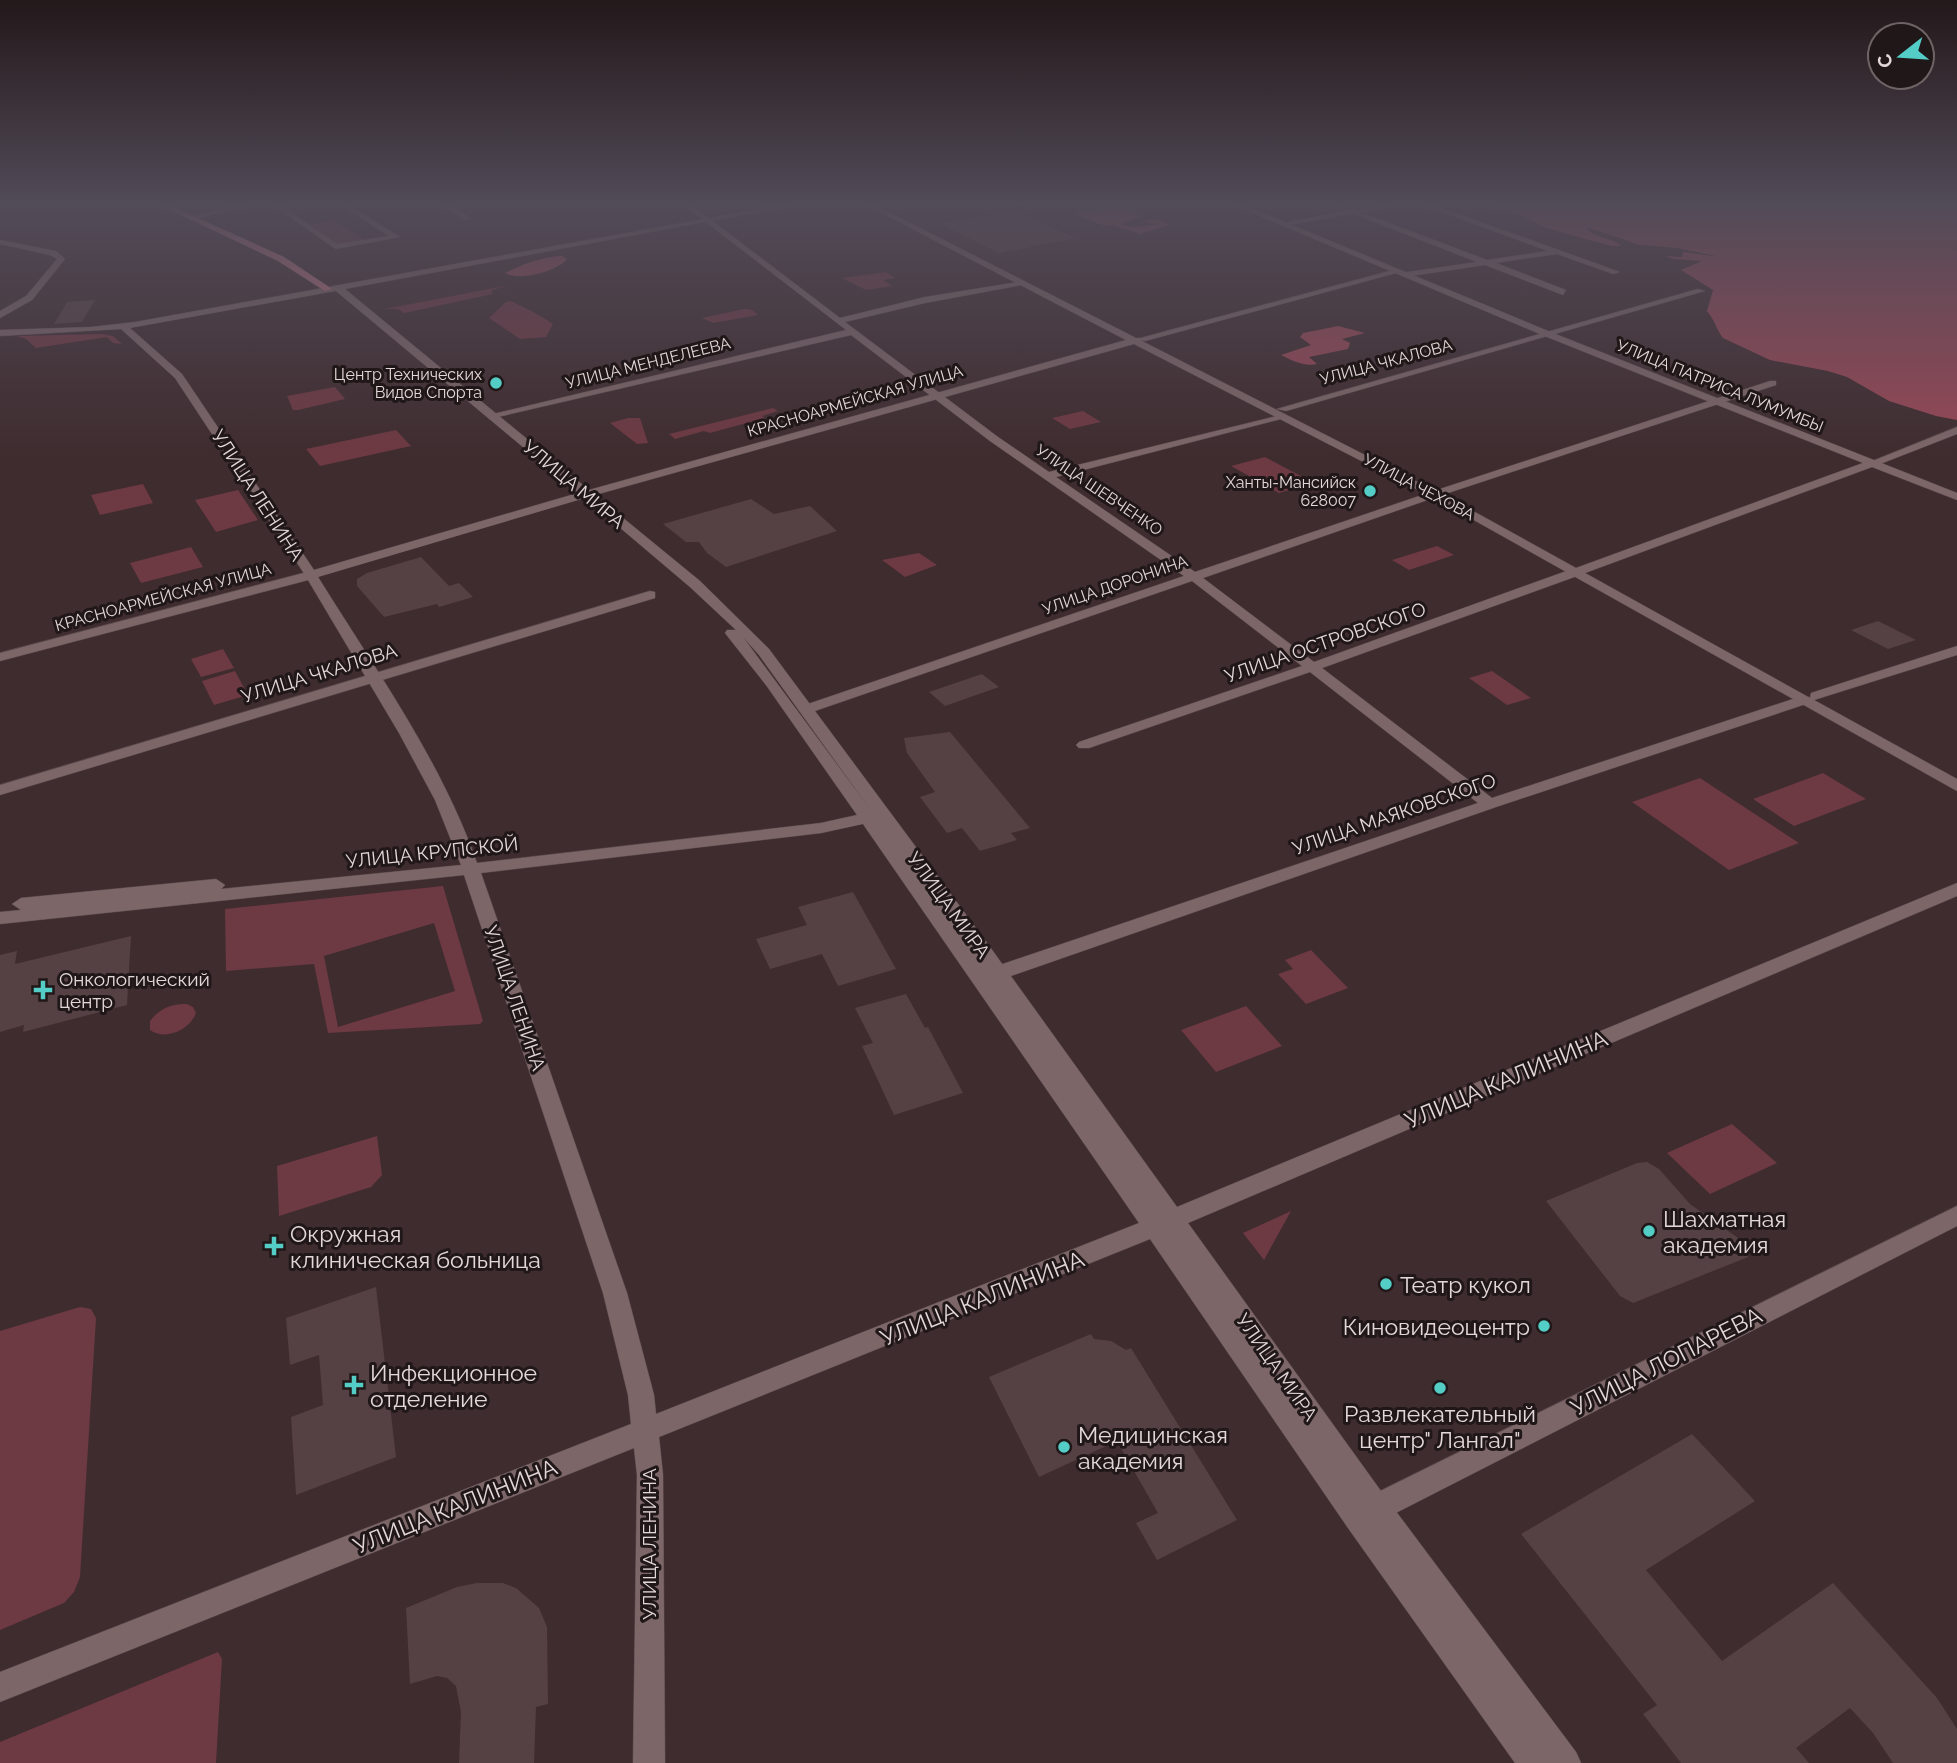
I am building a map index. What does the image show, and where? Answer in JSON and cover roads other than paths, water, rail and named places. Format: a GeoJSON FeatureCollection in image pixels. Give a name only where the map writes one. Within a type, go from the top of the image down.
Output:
{"type":"FeatureCollection","features":[{"type":"Feature","properties":{"kind":"street"},"geometry":{"type":"LineString","coordinates":[[0,315],[29,298],[37,288]]}},
{"type":"Feature","properties":{"kind":"street"},"geometry":{"type":"LineString","coordinates":[[0,331],[121,326],[337,288]]}},
{"type":"Feature","properties":{"kind":"street","name":"УЛИЦА ШЕВЧЕНКО"},"geometry":{"type":"LineString","coordinates":[[794,288],[1046,476],[1194,576],[1490,803]]}},
{"type":"Feature","properties":{"kind":"street"},"geometry":{"type":"LineString","coordinates":[[837,321],[925,300],[995,288]]}},
{"type":"Feature","properties":{"kind":"street","name":"УЛИЦА ЧЕХОВА"},"geometry":{"type":"LineString","coordinates":[[1036,288],[1439,493],[1810,698],[1957,775]]}},
{"type":"Feature","properties":{"kind":"street","name":"КРАСНОАРМЕЙСКАЯ УЛИЦА"},"geometry":{"type":"LineString","coordinates":[[0,657],[311,576],[581,496],[1138,340],[1343,288]]}},
{"type":"Feature","properties":{"kind":"street","name":"УЛИЦА ПАТРИСА ЛУМУМБЫ"},"geometry":{"type":"LineString","coordinates":[[1435,288],[1957,497]]}},
{"type":"Feature","properties":{"kind":"street"},"geometry":{"type":"LineString","coordinates":[[1553,288],[1563,292]]}},
{"type":"Feature","properties":{"kind":"street","name":"УЛИЦА МИРА"},"geometry":{"type":"LineString","coordinates":[[333,289],[689,586],[799,711],[1165,1223],[1367,1513],[1534,1763]]}},
{"type":"Feature","properties":{"kind":"street","name":"УЛИЦА ЧКАЛОВА"},"geometry":{"type":"LineString","coordinates":[[1046,476],[1113,461],[1701,291]]}},
{"type":"Feature","properties":{"kind":"street","name":"УЛИЦА ЛЕНИНА"},"geometry":{"type":"LineString","coordinates":[[121,326],[179,376],[311,576],[374,677],[443,800],[469,864],[615,1293],[635,1369],[646,1430],[650,1475],[649,1763]]}},
{"type":"Feature","properties":{"kind":"street","name":"УЛИЦА МЕНДЕЛЕЕВА"},"geometry":{"type":"LineString","coordinates":[[488,418],[852,332]]}},
{"type":"Feature","properties":{"kind":"street","name":"УЛИЦА ДОРОНИНА"},"geometry":{"type":"LineString","coordinates":[[799,711],[1439,493],[1773,383]]}},
{"type":"Feature","properties":{"kind":"street","name":"УЛИЦА ОСТРОВСКОГО"},"geometry":{"type":"LineString","coordinates":[[1084,745],[1313,667],[1871,464],[1957,430]]}},
{"type":"Feature","properties":{"kind":"street","name":"УЛИЦА ЧКАЛОВА"},"geometry":{"type":"LineString","coordinates":[[0,790],[650,595]]}},
{"type":"Feature","properties":{"kind":"street","name":"УЛИЦА МАЯКОВСКОГО"},"geometry":{"type":"LineString","coordinates":[[990,976],[1490,803],[1957,650]]}},
{"type":"Feature","properties":{"kind":"street","name":"УЛИЦА ЧЕХОВА"},"geometry":{"type":"LineString","coordinates":[[1810,698],[1957,786]]}},
{"type":"Feature","properties":{"kind":"street","name":"УЛИЦА КРУПСКОЙ"},"geometry":{"type":"LineString","coordinates":[[0,906],[469,864],[821,828],[871,811]]}},
{"type":"Feature","properties":{"kind":"street","name":"УЛИЦА КРУПСКОЙ"},"geometry":{"type":"LineString","coordinates":[[0,918],[469,864]]}},
{"type":"Feature","properties":{"kind":"street","name":"УЛИЦА КАЛИНИНА"},"geometry":{"type":"LineString","coordinates":[[0,1687],[911,1327],[1957,890]]}},
{"type":"Feature","properties":{"kind":"street","name":"УЛИЦА ЛОПАРЕВА"},"geometry":{"type":"LineString","coordinates":[[1367,1513],[1957,1214]]}},
{"type":"Feature","properties":{"kind":"street","name":"УЛИЦА МИРА"},"geometry":{"type":"LineString","coordinates":[[1367,1513],[1565,1763]]}},
{"type":"Feature","properties":{"kind":"place","name":"Центр Технических Видов Спорта"},"geometry":{"type":"Point","coordinates":[496,383]}},
{"type":"Feature","properties":{"kind":"place","name":"Ханты-Мансийск 628007"},"geometry":{"type":"Point","coordinates":[1370,491]}},
{"type":"Feature","properties":{"kind":"place","name":"Онкологический центр"},"geometry":{"type":"Point","coordinates":[43,990]}},
{"type":"Feature","properties":{"kind":"place","name":"Шахматная академия"},"geometry":{"type":"Point","coordinates":[1649,1231]}},
{"type":"Feature","properties":{"kind":"place","name":"Окружная клиническая больница"},"geometry":{"type":"Point","coordinates":[274,1246]}},
{"type":"Feature","properties":{"kind":"place","name":"Театр кукол"},"geometry":{"type":"Point","coordinates":[1386,1284]}},
{"type":"Feature","properties":{"kind":"place","name":"Киновидеоцентр"},"geometry":{"type":"Point","coordinates":[1544,1326]}},
{"type":"Feature","properties":{"kind":"place","name":"Инфекционное отделение"},"geometry":{"type":"Point","coordinates":[354,1385]}},
{"type":"Feature","properties":{"kind":"place","name":"Развлекательный центр\" Лангал\""},"geometry":{"type":"Point","coordinates":[1440,1388]}},
{"type":"Feature","properties":{"kind":"place","name":"Медицинская академия"},"geometry":{"type":"Point","coordinates":[1064,1447]}}]}
